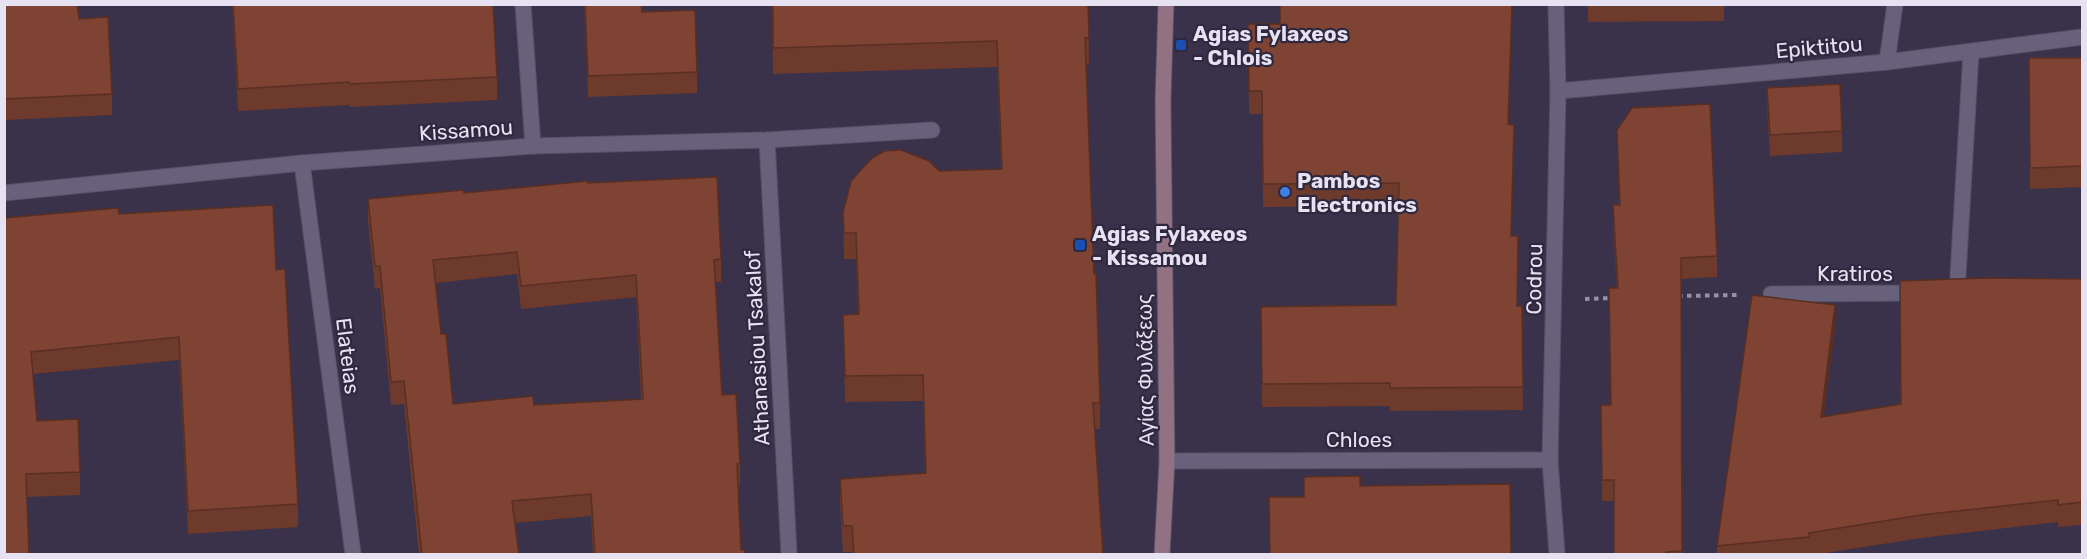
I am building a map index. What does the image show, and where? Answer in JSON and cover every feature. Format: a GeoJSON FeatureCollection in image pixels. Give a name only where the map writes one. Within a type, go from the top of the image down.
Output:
{"type":"FeatureCollection","features":[{"type":"Feature","properties":{"kind":"main road","name":"Αγίας Φυλάξεως"},"geometry":{"type":"LineString","coordinates":[[1162,555],[1167,461],[1163,101],[1166,4]]}},
{"type":"Feature","properties":{"kind":"street"},"geometry":{"type":"LineString","coordinates":[[523,4],[533,146]]}},
{"type":"Feature","properties":{"kind":"street","name":"Codrou"},"geometry":{"type":"LineString","coordinates":[[1556,4],[1558,91],[1550,460],[1557,555]]}},
{"type":"Feature","properties":{"kind":"street"},"geometry":{"type":"LineString","coordinates":[[1887,62],[1895,4]]}},
{"type":"Feature","properties":{"kind":"street","name":"Epiktitou"},"geometry":{"type":"LineString","coordinates":[[1558,91],[1887,62],[2082,37]]}},
{"type":"Feature","properties":{"kind":"street","name":"Kratiros"},"geometry":{"type":"LineString","coordinates":[[1771,294],[1952,293],[1971,52]]}},
{"type":"Feature","properties":{"kind":"street","name":"Kissamou"},"geometry":{"type":"LineString","coordinates":[[4,193],[302,163],[533,146],[766,140],[932,130]]}},
{"type":"Feature","properties":{"kind":"street","name":"Athanasiou Tsakalof"},"geometry":{"type":"LineString","coordinates":[[766,140],[789,555]]}},
{"type":"Feature","properties":{"kind":"street","name":"Elateias"},"geometry":{"type":"LineString","coordinates":[[302,163],[353,555]]}},
{"type":"Feature","properties":{"kind":"street","name":"Chloes"},"geometry":{"type":"LineString","coordinates":[[1167,461],[1550,460]]}},
{"type":"Feature","properties":{"kind":"path"},"geometry":{"type":"LineString","coordinates":[[1668,297],[1771,294]]}},
{"type":"Feature","properties":{"kind":"path"},"geometry":{"type":"LineString","coordinates":[[1554,300],[1623,298]]}},
{"type":"Feature","properties":{"kind":"building"},"geometry":{"type":"Polygon","coordinates":[[[4,4],[77,4],[79,19],[108,17],[112,94],[4,99],[4,4]]]}},
{"type":"Feature","properties":{"kind":"building"},"geometry":{"type":"Polygon","coordinates":[[[233,4],[493,4],[497,77],[350,84],[349,82],[238,89],[233,4]]]}},
{"type":"Feature","properties":{"kind":"building"},"geometry":{"type":"Polygon","coordinates":[[[585,4],[641,4],[642,12],[695,10],[697,72],[588,76],[585,4]]]}},
{"type":"Feature","properties":{"kind":"building"},"geometry":{"type":"Polygon","coordinates":[[[773,4],[1088,4],[1089,38],[1085,38],[1100,403],[1093,403],[1103,555],[854,555],[852,526],[843,526],[840,479],[926,473],[923,375],[845,376],[843,315],[859,314],[856,233],[844,233],[843,213],[851,181],[872,158],[885,151],[901,150],[929,161],[939,171],[1002,169],[997,41],[773,48],[773,4]]]}},
{"type":"Feature","properties":{"kind":"building"},"geometry":{"type":"Polygon","coordinates":[[[1280,4],[1512,4],[1508,124],[1514,125],[1511,236],[1518,236],[1517,306],[1522,306],[1523,387],[1390,388],[1390,383],[1262,384],[1261,307],[1396,305],[1399,183],[1263,184],[1262,91],[1249,91],[1248,24],[1280,24],[1280,4]]]}},
{"type":"Feature","properties":{"kind":"building"},"geometry":{"type":"Polygon","coordinates":[[[2029,58],[2082,58],[2082,166],[2030,168],[2029,58]]]}},
{"type":"Feature","properties":{"kind":"building"},"geometry":{"type":"Polygon","coordinates":[[[1840,84],[1842,131],[1770,135],[1767,88],[1840,84]]]}},
{"type":"Feature","properties":{"kind":"building"},"geometry":{"type":"Polygon","coordinates":[[[1710,104],[1717,256],[1681,258],[1682,551],[1666,552],[1666,555],[1614,555],[1614,480],[1602,480],[1601,405],[1611,405],[1609,288],[1618,288],[1613,205],[1620,205],[1617,130],[1632,108],[1710,104]]]}},
{"type":"Feature","properties":{"kind":"building"},"geometry":{"type":"Polygon","coordinates":[[[717,177],[721,259],[714,260],[722,395],[736,394],[741,550],[745,550],[745,555],[595,555],[591,494],[512,501],[519,555],[422,555],[404,381],[391,382],[380,266],[375,266],[368,199],[463,190],[464,193],[588,181],[588,183],[717,177]],[[517,252],[433,260],[441,334],[446,334],[453,404],[533,396],[534,405],[643,399],[636,275],[521,286],[517,252]]]}},
{"type":"Feature","properties":{"kind":"building"},"geometry":{"type":"Polygon","coordinates":[[[273,205],[276,270],[285,269],[298,504],[188,511],[179,337],[31,352],[37,421],[78,419],[80,472],[26,474],[29,555],[4,555],[4,218],[118,208],[119,214],[273,205]]]}},
{"type":"Feature","properties":{"kind":"building"},"geometry":{"type":"Polygon","coordinates":[[[1986,278],[2082,279],[2082,502],[2058,505],[2058,500],[1921,515],[1809,533],[1809,537],[1717,546],[1752,295],[1835,305],[1821,417],[1901,404],[1900,281],[1986,278]]]}},
{"type":"Feature","properties":{"kind":"building"},"geometry":{"type":"Polygon","coordinates":[[[1360,476],[1360,486],[1510,484],[1511,555],[1270,555],[1269,497],[1304,497],[1304,477],[1360,476]]]}},
{"type":"Feature","properties":{"kind":"place","name":"Agias Fylaxeos - Chlois"},"geometry":{"type":"Point","coordinates":[1181,45]}},
{"type":"Feature","properties":{"kind":"place","name":"Pambos Electronics"},"geometry":{"type":"Point","coordinates":[1285,192]}},
{"type":"Feature","properties":{"kind":"place","name":"Agias Fylaxeos - Kissamou"},"geometry":{"type":"Point","coordinates":[1080,245]}}]}
